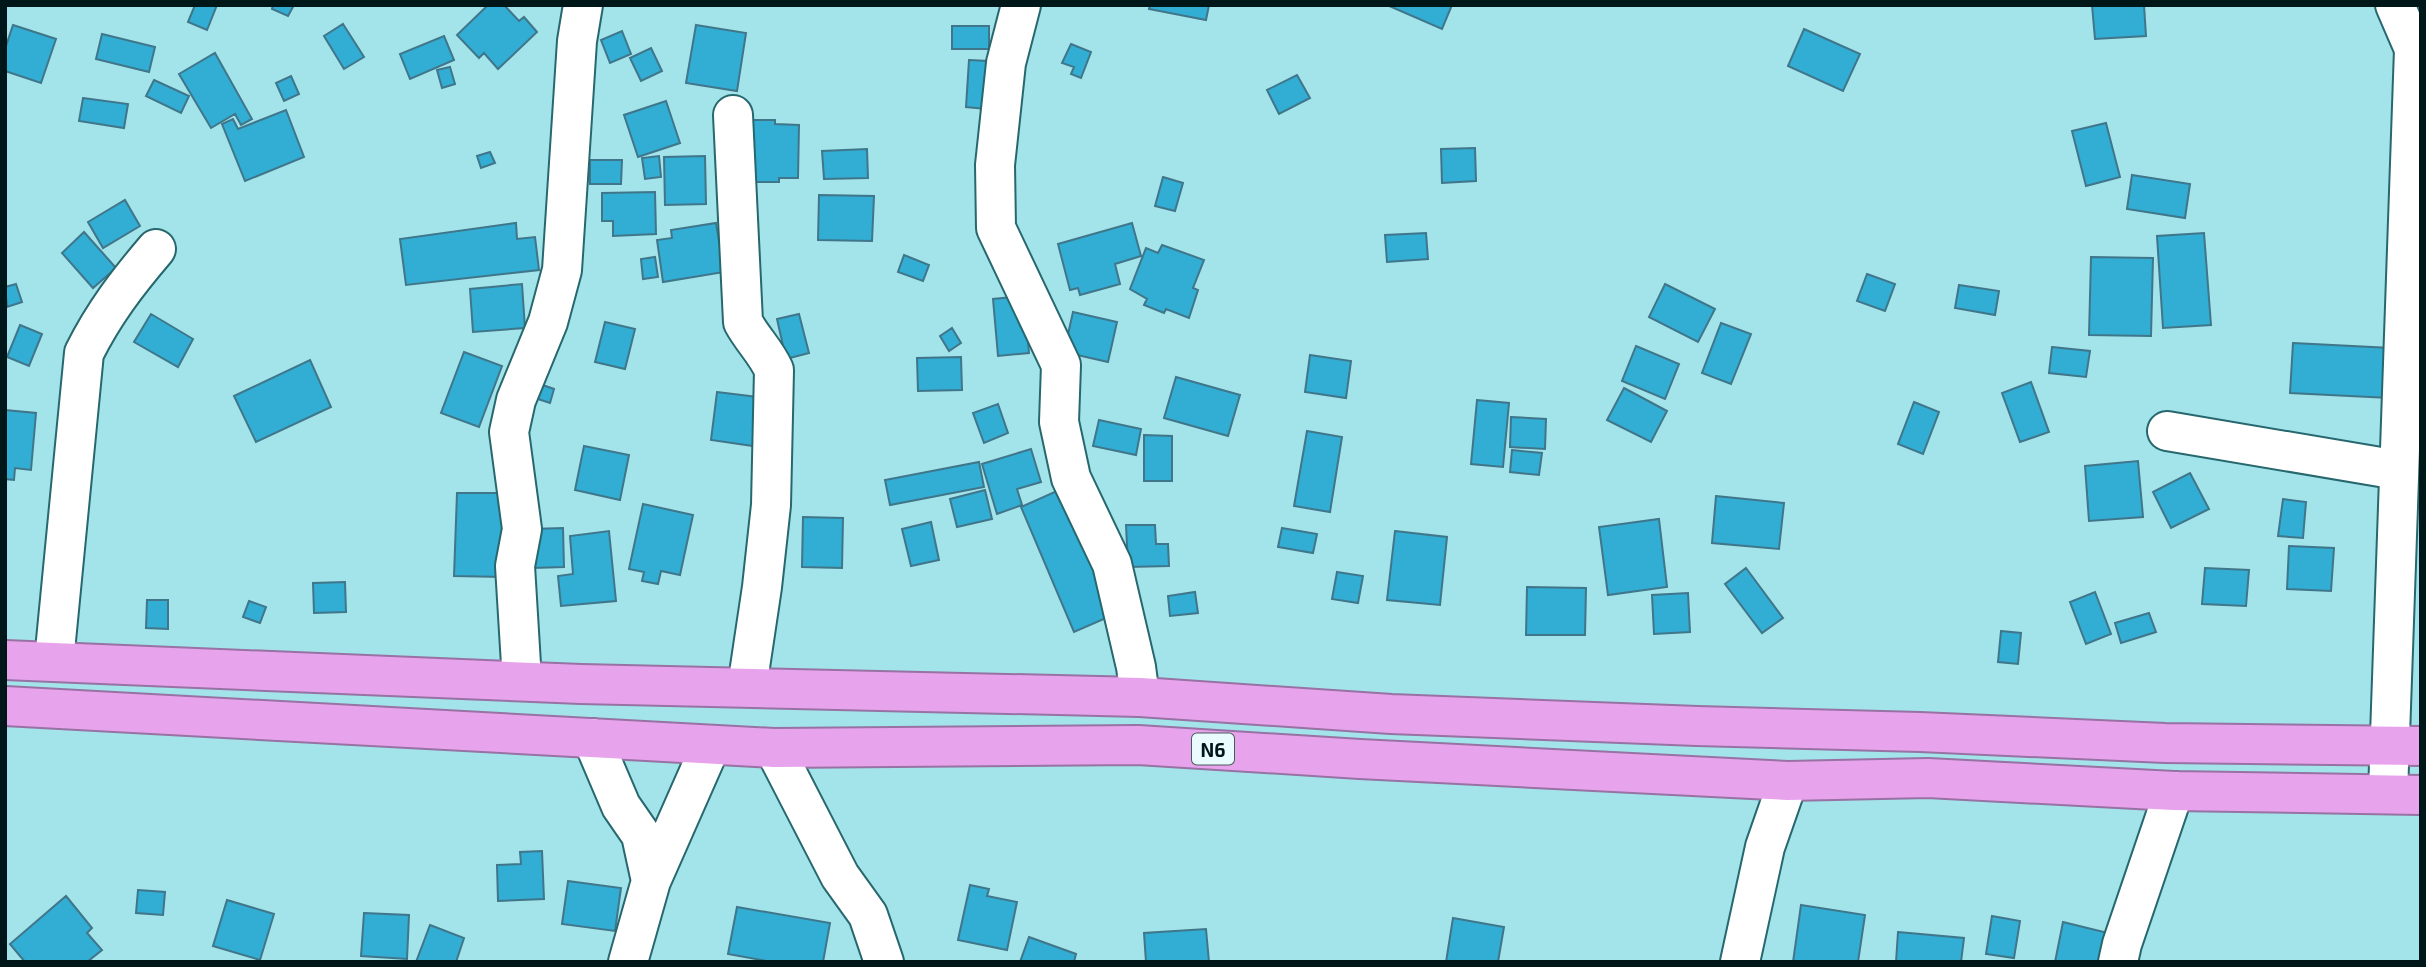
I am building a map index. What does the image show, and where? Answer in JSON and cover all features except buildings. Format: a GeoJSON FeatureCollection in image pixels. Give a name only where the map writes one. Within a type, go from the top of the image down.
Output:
{"type":"FeatureCollection","features":[{"type":"Feature","properties":{"kind":"highway","name":"N6"},"geometry":{"type":"LineString","coordinates":[[5,660],[522,681],[1140,697],[1391,714],[2165,743],[2405,746]]}},
{"type":"Feature","properties":{"kind":"highway","name":"N6"},"geometry":{"type":"LineString","coordinates":[[5,706],[711,746],[774,748],[1138,745],[1788,781],[1928,778],[2174,791],[2404,794]]}},
{"type":"Feature","properties":{"kind":"street"},"geometry":{"type":"LineString","coordinates":[[522,681],[515,566],[523,529],[509,432],[516,400],[548,322],[562,270],[577,41],[583,5]]}},
{"type":"Feature","properties":{"kind":"street"},"geometry":{"type":"LineString","coordinates":[[1021,5],[1006,63],[995,165],[996,228],[1061,365],[1059,422],[1071,478],[1112,564],[1136,667],[1140,697]]}},
{"type":"Feature","properties":{"kind":"street"},"geometry":{"type":"LineString","coordinates":[[2395,5],[2418,43],[2398,470],[2404,794]]}},
{"type":"Feature","properties":{"kind":"street"},"geometry":{"type":"LineString","coordinates":[[733,115],[743,322],[751,338],[768,356],[774,370],[771,505],[747,687]]}},
{"type":"Feature","properties":{"kind":"street"},"geometry":{"type":"LineString","coordinates":[[54,661],[84,353],[100,320],[115,298],[156,249]]}},
{"type":"Feature","properties":{"kind":"street"},"geometry":{"type":"LineString","coordinates":[[2167,431],[2398,470]]}},
{"type":"Feature","properties":{"kind":"street"},"geometry":{"type":"LineString","coordinates":[[592,738],[621,806],[641,835],[651,881]]}},
{"type":"Feature","properties":{"kind":"street"},"geometry":{"type":"LineString","coordinates":[[628,962],[651,881],[711,746]]}},
{"type":"Feature","properties":{"kind":"street"},"geometry":{"type":"LineString","coordinates":[[774,748],[840,876],[868,915],[884,962]]}},
{"type":"Feature","properties":{"kind":"street"},"geometry":{"type":"LineString","coordinates":[[1740,962],[1765,847],[1788,781]]}},
{"type":"Feature","properties":{"kind":"street"},"geometry":{"type":"LineString","coordinates":[[2118,962],[2174,791]]}}]}
